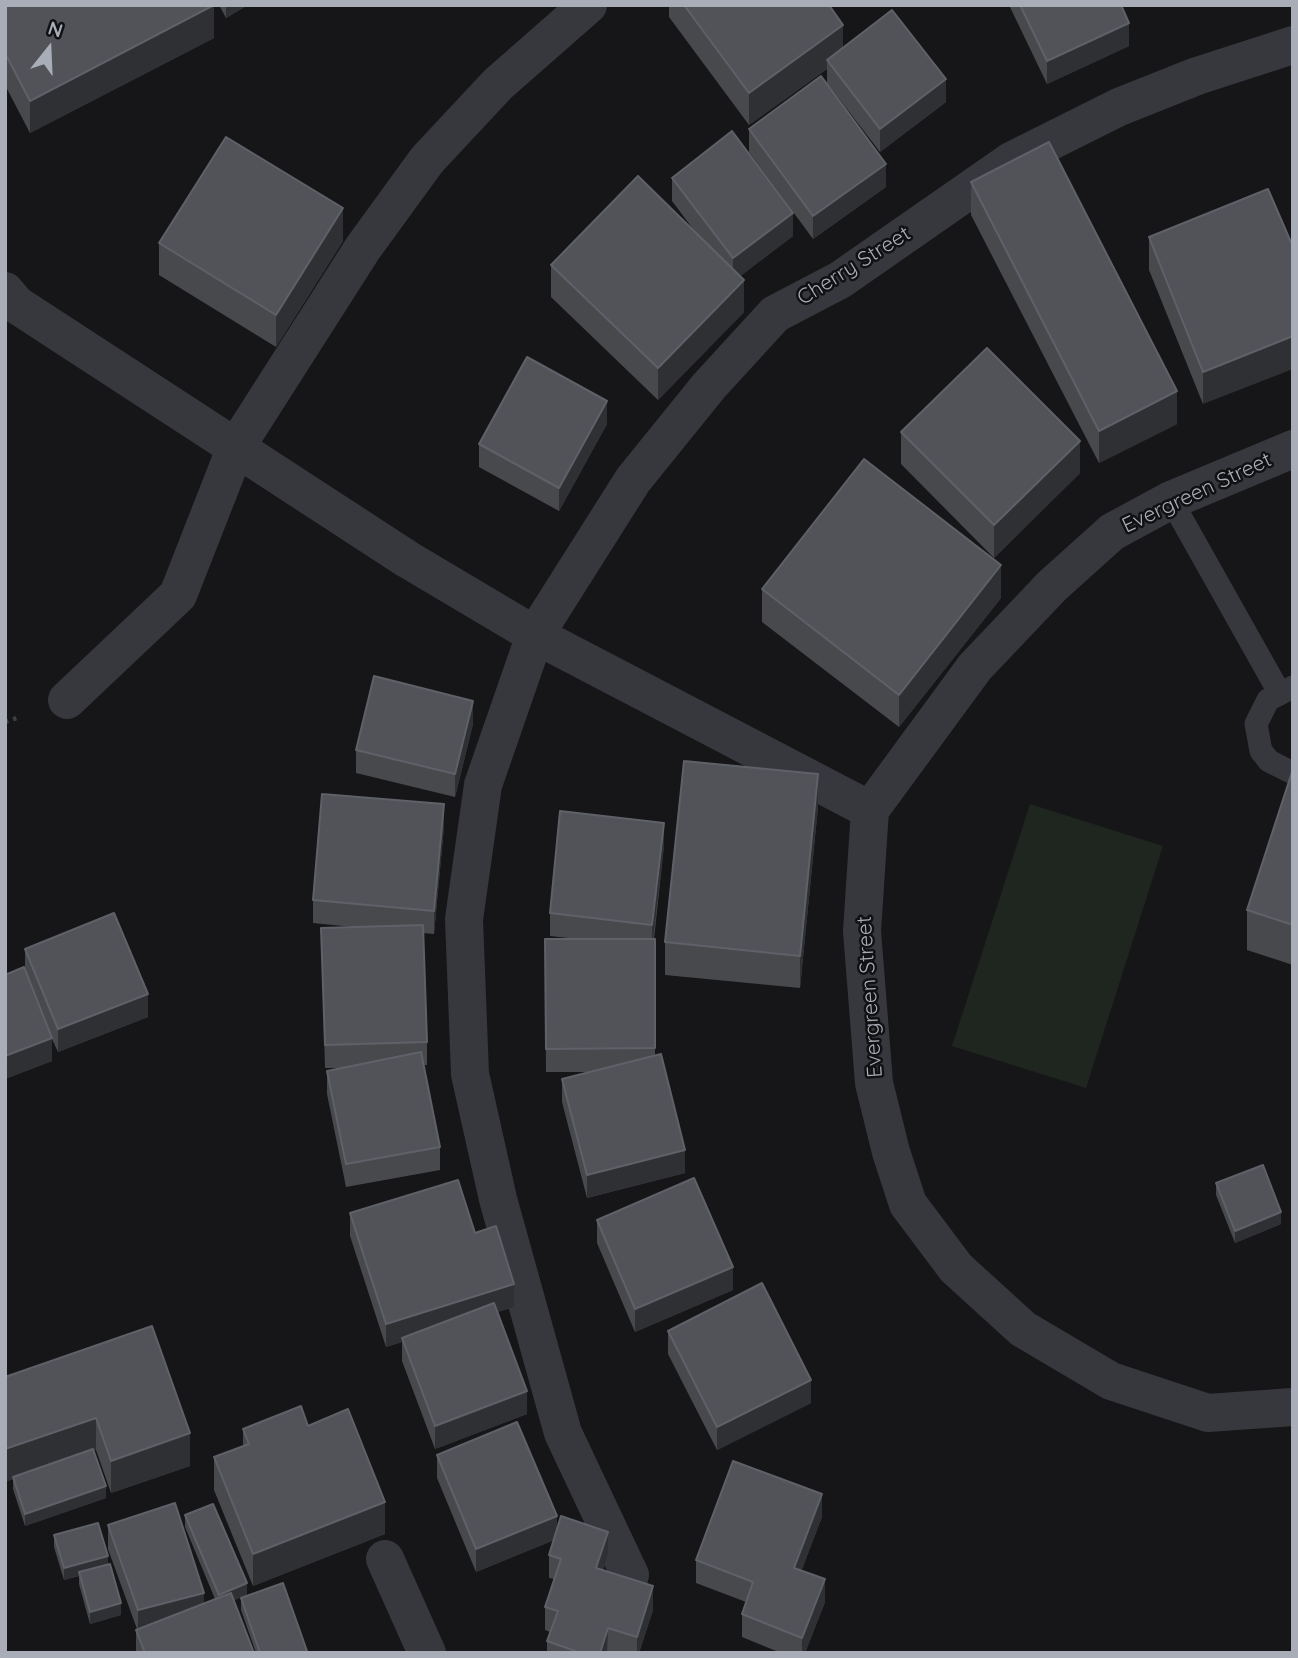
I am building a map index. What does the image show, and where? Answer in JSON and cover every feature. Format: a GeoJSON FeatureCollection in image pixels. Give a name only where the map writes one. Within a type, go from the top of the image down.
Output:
{"type":"FeatureCollection","features":[{"type":"Feature","properties":{"kind":"street"},"geometry":{"type":"LineString","coordinates":[[67,700],[178,595],[236,447],[363,248],[427,160],[498,84],[588,5]]}},
{"type":"Feature","properties":{"kind":"street","name":"Cherry Street"},"geometry":{"type":"LineString","coordinates":[[630,1575],[563,1433],[498,1199],[470,1074],[464,919],[483,785],[535,635],[633,481],[709,386],[775,314],[840,280],[1011,161],[1119,107],[1197,76],[1293,45]]}},
{"type":"Feature","properties":{"kind":"street"},"geometry":{"type":"LineString","coordinates":[[5,291],[17,305],[407,559],[535,635],[870,810]]}},
{"type":"Feature","properties":{"kind":"street","name":"Evergreen Street"},"geometry":{"type":"LineString","coordinates":[[1293,449],[1171,500],[1112,532],[1052,586],[975,667],[870,810],[862,931],[874,1083],[908,1204],[956,1268],[1023,1329],[1111,1381],[1208,1413],[1293,1407]]}},
{"type":"Feature","properties":{"kind":"street"},"geometry":{"type":"LineString","coordinates":[[385,1559],[427,1653]]}},
{"type":"Feature","properties":{"kind":"lane"},"geometry":{"type":"LineString","coordinates":[[1171,500],[1286,690],[1268,700],[1260,711],[1256,724],[1257,737],[1269,761],[1293,773]]}},
{"type":"Feature","properties":{"kind":"shaded area"},"geometry":{"type":"Polygon","coordinates":[[[1030,804],[1163,846],[1086,1088],[952,1046],[1030,804]]]}},
{"type":"Feature","properties":{"kind":"building"},"geometry":{"type":"Polygon","coordinates":[[[5,5],[214,5],[30,101],[5,53],[5,5]]]}},
{"type":"Feature","properties":{"kind":"building"},"geometry":{"type":"Polygon","coordinates":[[[684,5],[829,5],[843,25],[749,93],[684,5]]]}},
{"type":"Feature","properties":{"kind":"building"},"geometry":{"type":"Polygon","coordinates":[[[1020,5],[1121,5],[1129,23],[1047,61],[1020,5]]]}},
{"type":"Feature","properties":{"kind":"building"},"geometry":{"type":"Polygon","coordinates":[[[892,10],[946,79],[880,129],[827,60],[892,10]]]}},
{"type":"Feature","properties":{"kind":"building"},"geometry":{"type":"Polygon","coordinates":[[[821,76],[886,164],[813,216],[749,129],[821,76]]]}},
{"type":"Feature","properties":{"kind":"building"},"geometry":{"type":"Polygon","coordinates":[[[732,131],[793,213],[733,258],[672,178],[732,131]]]}},
{"type":"Feature","properties":{"kind":"building"},"geometry":{"type":"Polygon","coordinates":[[[226,137],[343,208],[276,315],[159,243],[226,137]]]}},
{"type":"Feature","properties":{"kind":"building"},"geometry":{"type":"Polygon","coordinates":[[[1049,142],[1177,391],[1099,431],[971,182],[1049,142]]]}},
{"type":"Feature","properties":{"kind":"building"},"geometry":{"type":"Polygon","coordinates":[[[638,176],[744,280],[658,368],[551,265],[638,176]]]}},
{"type":"Feature","properties":{"kind":"building"},"geometry":{"type":"Polygon","coordinates":[[[1268,189],[1293,247],[1293,336],[1203,372],[1149,237],[1268,189]]]}},
{"type":"Feature","properties":{"kind":"building"},"geometry":{"type":"Polygon","coordinates":[[[987,348],[1080,441],[994,525],[901,432],[987,348]]]}},
{"type":"Feature","properties":{"kind":"building"},"geometry":{"type":"Polygon","coordinates":[[[527,357],[607,401],[559,488],[479,444],[527,357]]]}},
{"type":"Feature","properties":{"kind":"building"},"geometry":{"type":"Polygon","coordinates":[[[864,459],[1001,565],[899,695],[762,589],[864,459]]]}},
{"type":"Feature","properties":{"kind":"building"},"geometry":{"type":"Polygon","coordinates":[[[374,676],[473,701],[455,774],[356,750],[374,676]]]}},
{"type":"Feature","properties":{"kind":"building"},"geometry":{"type":"Polygon","coordinates":[[[684,761],[818,774],[800,956],[665,942],[684,761]]]}},
{"type":"Feature","properties":{"kind":"building"},"geometry":{"type":"Polygon","coordinates":[[[1293,769],[1293,925],[1247,910],[1293,769]]]}},
{"type":"Feature","properties":{"kind":"building"},"geometry":{"type":"Polygon","coordinates":[[[322,794],[444,804],[434,911],[313,900],[322,794]]]}},
{"type":"Feature","properties":{"kind":"building"},"geometry":{"type":"Polygon","coordinates":[[[560,811],[664,823],[652,925],[550,913],[560,811]]]}},
{"type":"Feature","properties":{"kind":"building"},"geometry":{"type":"Polygon","coordinates":[[[114,913],[148,994],[58,1029],[25,949],[114,913]]]}},
{"type":"Feature","properties":{"kind":"building"},"geometry":{"type":"Polygon","coordinates":[[[423,925],[427,1042],[325,1045],[321,928],[423,925]]]}},
{"type":"Feature","properties":{"kind":"building"},"geometry":{"type":"Polygon","coordinates":[[[545,939],[655,939],[655,1048],[546,1049],[545,939]]]}},
{"type":"Feature","properties":{"kind":"building"},"geometry":{"type":"Polygon","coordinates":[[[24,967],[52,1038],[5,1056],[5,975],[24,967]]]}},
{"type":"Feature","properties":{"kind":"building"},"geometry":{"type":"Polygon","coordinates":[[[421,1052],[440,1147],[346,1164],[327,1071],[421,1052]]]}},
{"type":"Feature","properties":{"kind":"building"},"geometry":{"type":"Polygon","coordinates":[[[661,1054],[685,1150],[587,1175],[562,1079],[661,1054]]]}},
{"type":"Feature","properties":{"kind":"building"},"geometry":{"type":"Polygon","coordinates":[[[1263,1165],[1281,1212],[1235,1231],[1216,1183],[1263,1165]]]}},
{"type":"Feature","properties":{"kind":"building"},"geometry":{"type":"Polygon","coordinates":[[[694,1178],[733,1267],[635,1309],[597,1220],[694,1178]]]}},
{"type":"Feature","properties":{"kind":"building"},"geometry":{"type":"Polygon","coordinates":[[[458,1180],[475,1233],[496,1226],[514,1284],[386,1324],[350,1213],[458,1180]]]}},
{"type":"Feature","properties":{"kind":"building"},"geometry":{"type":"Polygon","coordinates":[[[762,1283],[811,1380],[717,1427],[668,1331],[762,1283]]]}},
{"type":"Feature","properties":{"kind":"building"},"geometry":{"type":"Polygon","coordinates":[[[494,1303],[527,1391],[435,1426],[402,1338],[494,1303]]]}},
{"type":"Feature","properties":{"kind":"building"},"geometry":{"type":"Polygon","coordinates":[[[152,1326],[190,1433],[111,1461],[96,1418],[5,1449],[5,1377],[152,1326]]]}},
{"type":"Feature","properties":{"kind":"building"},"geometry":{"type":"Polygon","coordinates":[[[301,1406],[308,1426],[348,1409],[385,1502],[253,1554],[214,1457],[249,1444],[243,1429],[301,1406]]]}},
{"type":"Feature","properties":{"kind":"building"},"geometry":{"type":"Polygon","coordinates":[[[517,1422],[557,1516],[476,1549],[437,1455],[517,1422]]]}},
{"type":"Feature","properties":{"kind":"building"},"geometry":{"type":"Polygon","coordinates":[[[93,1449],[106,1486],[25,1514],[13,1477],[93,1449]]]}},
{"type":"Feature","properties":{"kind":"building"},"geometry":{"type":"Polygon","coordinates":[[[733,1461],[822,1494],[794,1568],[825,1579],[802,1638],[742,1614],[753,1582],[696,1560],[733,1461]]]}},
{"type":"Feature","properties":{"kind":"building"},"geometry":{"type":"Polygon","coordinates":[[[175,1503],[204,1593],[138,1610],[108,1525],[175,1503]]]}},
{"type":"Feature","properties":{"kind":"building"},"geometry":{"type":"Polygon","coordinates":[[[213,1504],[247,1583],[219,1595],[185,1515],[213,1504]]]}},
{"type":"Feature","properties":{"kind":"building"},"geometry":{"type":"Polygon","coordinates":[[[561,1516],[608,1532],[596,1568],[653,1586],[637,1637],[608,1628],[600,1653],[581,1653],[547,1641],[558,1611],[545,1607],[561,1559],[549,1555],[561,1516]]]}},
{"type":"Feature","properties":{"kind":"building"},"geometry":{"type":"Polygon","coordinates":[[[98,1523],[108,1556],[64,1568],[54,1535],[98,1523]]]}},
{"type":"Feature","properties":{"kind":"building"},"geometry":{"type":"Polygon","coordinates":[[[110,1564],[121,1603],[90,1612],[79,1572],[110,1564]]]}},
{"type":"Feature","properties":{"kind":"building"},"geometry":{"type":"Polygon","coordinates":[[[283,1583],[307,1651],[260,1653],[241,1598],[283,1583]]]}},
{"type":"Feature","properties":{"kind":"building"},"geometry":{"type":"Polygon","coordinates":[[[231,1593],[254,1653],[145,1653],[136,1630],[231,1593]]]}}]}
